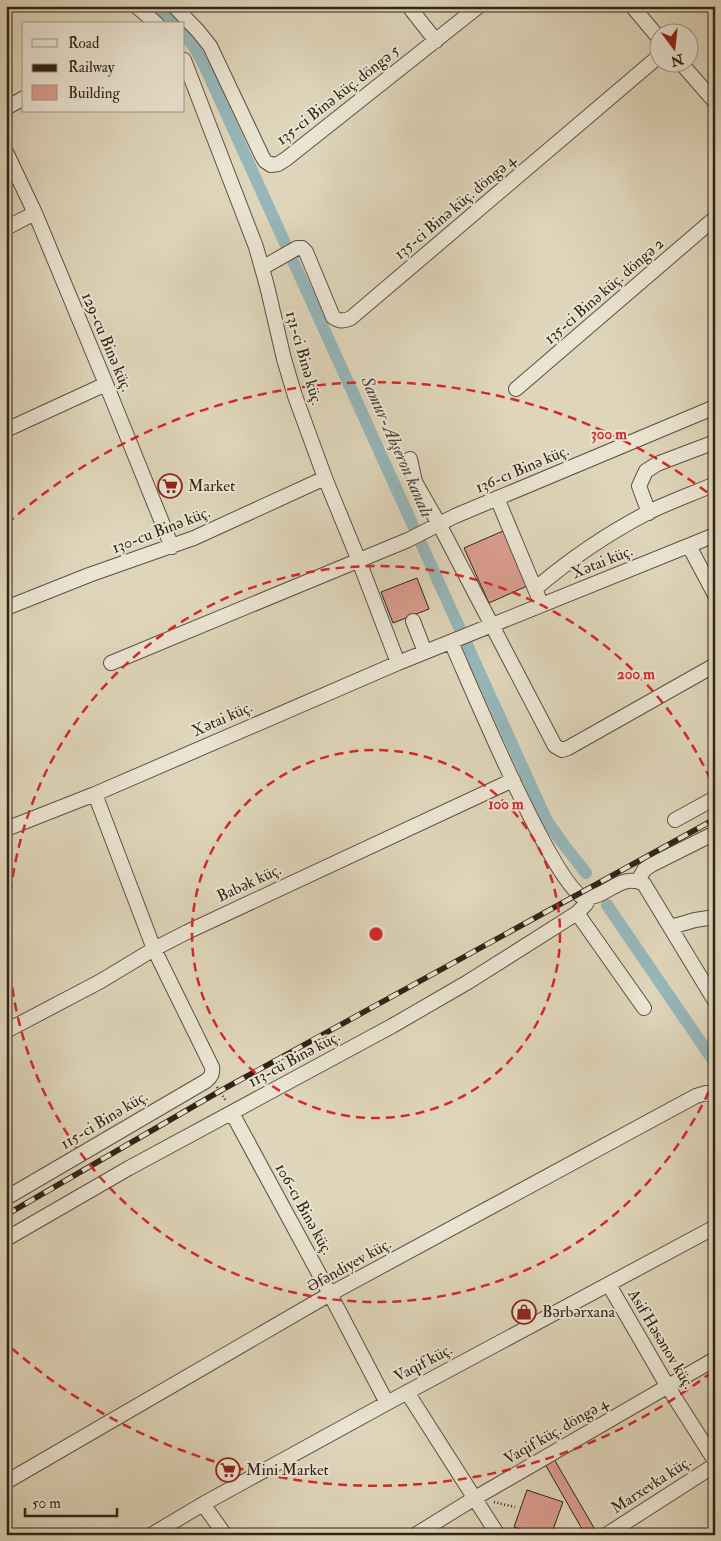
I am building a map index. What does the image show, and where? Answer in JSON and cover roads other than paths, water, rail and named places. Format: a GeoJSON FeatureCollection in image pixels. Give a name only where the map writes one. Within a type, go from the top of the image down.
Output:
{"type":"FeatureCollection","features":[{"type":"Feature","properties":{"kind":"street"},"geometry":{"type":"LineString","coordinates":[[136,6],[155,22]]}},
{"type":"Feature","properties":{"kind":"street","name":"135-ci Binə küç. döngə 5"},"geometry":{"type":"LineString","coordinates":[[174,6],[210,46],[262,156],[271,165],[278,164],[286,159],[479,6]]}},
{"type":"Feature","properties":{"kind":"street"},"geometry":{"type":"LineString","coordinates":[[632,6],[648,25]]}},
{"type":"Feature","properties":{"kind":"street"},"geometry":{"type":"LineString","coordinates":[[410,8],[436,41]]}},
{"type":"Feature","properties":{"kind":"street","name":"131-ci Binə küç."},"geometry":{"type":"LineString","coordinates":[[185,63],[262,268],[284,360],[325,478],[360,561],[398,663]]}},
{"type":"Feature","properties":{"kind":"street","name":"135-ci Binə küç. döngə 4"},"geometry":{"type":"LineString","coordinates":[[262,268],[297,248],[302,248],[306,252],[333,318],[338,321],[344,321],[351,318],[648,66]]}},
{"type":"Feature","properties":{"kind":"street"},"geometry":{"type":"LineString","coordinates":[[689,72],[714,101]]}},
{"type":"Feature","properties":{"kind":"street"},"geometry":{"type":"LineString","coordinates":[[6,108],[22,99]]}},
{"type":"Feature","properties":{"kind":"street","name":"129-cu Binə küç."},"geometry":{"type":"LineString","coordinates":[[6,152],[35,213],[172,547]]}},
{"type":"Feature","properties":{"kind":"street"},"geometry":{"type":"LineString","coordinates":[[6,228],[35,213]]}},
{"type":"Feature","properties":{"kind":"street","name":"135-ci Binə küç. döngə 2"},"geometry":{"type":"LineString","coordinates":[[516,389],[715,218]]}},
{"type":"Feature","properties":{"kind":"street"},"geometry":{"type":"LineString","coordinates":[[6,430],[106,384]]}},
{"type":"Feature","properties":{"kind":"street","name":"136-cı Binə küç."},"geometry":{"type":"LineString","coordinates":[[110,663],[360,561],[408,540],[455,516],[715,407]]}},
{"type":"Feature","properties":{"kind":"street"},"geometry":{"type":"LineString","coordinates":[[649,513],[639,486],[646,471],[657,464],[715,442]]}},
{"type":"Feature","properties":{"kind":"street"},"geometry":{"type":"LineString","coordinates":[[410,459],[415,482],[433,528],[492,625],[555,746],[562,750],[568,748],[715,666]]}},
{"type":"Feature","properties":{"kind":"street","name":"130-cu Binə küç."},"geometry":{"type":"LineString","coordinates":[[6,608],[89,575],[172,547],[325,478]]}},
{"type":"Feature","properties":{"kind":"street"},"geometry":{"type":"LineString","coordinates":[[535,588],[585,550],[649,513],[715,484]]}},
{"type":"Feature","properties":{"kind":"street"},"geometry":{"type":"LineString","coordinates":[[497,498],[542,606]]}},
{"type":"Feature","properties":{"kind":"street","name":"Xətai küç."},"geometry":{"type":"LineString","coordinates":[[6,830],[95,794],[398,663],[715,535]]}},
{"type":"Feature","properties":{"kind":"street"},"geometry":{"type":"LineString","coordinates":[[689,546],[715,595]]}},
{"type":"Feature","properties":{"kind":"street"},"geometry":{"type":"LineString","coordinates":[[413,621],[425,652]]}},
{"type":"Feature","properties":{"kind":"street"},"geometry":{"type":"LineString","coordinates":[[451,642],[528,812],[563,874],[577,894],[584,898],[589,898],[626,881],[634,880],[644,884],[715,1001]]}},
{"type":"Feature","properties":{"kind":"street","name":"Babək küç."},"geometry":{"type":"LineString","coordinates":[[6,1031],[101,981],[154,949],[513,780]]}},
{"type":"Feature","properties":{"kind":"street"},"geometry":{"type":"LineString","coordinates":[[95,794],[154,949]]}},
{"type":"Feature","properties":{"kind":"street"},"geometry":{"type":"LineString","coordinates":[[675,820],[715,798]]}},
{"type":"Feature","properties":{"kind":"street"},"geometry":{"type":"LineString","coordinates":[[638,881],[644,870],[651,865],[715,833]]}},
{"type":"Feature","properties":{"kind":"street","name":"113-cü Binə küç."},"geometry":{"type":"LineString","coordinates":[[6,1239],[129,1168],[392,1026],[468,982],[577,913],[589,898]]}},
{"type":"Feature","properties":{"kind":"street"},"geometry":{"type":"LineString","coordinates":[[577,913],[644,1008]]}},
{"type":"Feature","properties":{"kind":"street"},"geometry":{"type":"LineString","coordinates":[[671,927],[695,920],[715,917]]}},
{"type":"Feature","properties":{"kind":"street","name":"115-ci Binə küç."},"geometry":{"type":"LineString","coordinates":[[6,1198],[212,1072],[154,949]]}},
{"type":"Feature","properties":{"kind":"street","name":"Əfəndiyev küç."},"geometry":{"type":"LineString","coordinates":[[6,1482],[330,1294],[696,1096],[706,1092],[715,1096]]}},
{"type":"Feature","properties":{"kind":"street","name":"106-cı Binə küç."},"geometry":{"type":"LineString","coordinates":[[232,1113],[387,1403]]}},
{"type":"Feature","properties":{"kind":"street","name":"Vaqif küç."},"geometry":{"type":"LineString","coordinates":[[151,1535],[203,1504],[406,1392],[715,1227]]}},
{"type":"Feature","properties":{"kind":"street","name":"Asif Həsənov küç."},"geometry":{"type":"LineString","coordinates":[[608,1285],[668,1387],[715,1461]]}},
{"type":"Feature","properties":{"kind":"street","name":"Vaqif küç. döngə 4"},"geometry":{"type":"LineString","coordinates":[[415,1535],[475,1498],[715,1359]]}},
{"type":"Feature","properties":{"kind":"street"},"geometry":{"type":"LineString","coordinates":[[406,1392],[498,1535]]}},
{"type":"Feature","properties":{"kind":"street","name":"Marxevka küç."},"geometry":{"type":"LineString","coordinates":[[606,1535],[715,1465]]}},
{"type":"Feature","properties":{"kind":"street"},"geometry":{"type":"LineString","coordinates":[[203,1504],[225,1535]]}},
{"type":"Feature","properties":{"kind":"waterway","name":"Samur-Abşeron kanalı"},"geometry":{"type":"LineString","coordinates":[[156,6],[173,22]]}},
{"type":"Feature","properties":{"kind":"waterway","name":"Samur-Abşeron kanalı"},"geometry":{"type":"LineString","coordinates":[[185,34],[206,69],[547,821],[586,873]]}},
{"type":"Feature","properties":{"kind":"waterway","name":"Samur-Abşeron kanalı"},"geometry":{"type":"LineString","coordinates":[[607,905],[715,1063]]}},
{"type":"Feature","properties":{"kind":"railway"},"geometry":{"type":"LineString","coordinates":[[6,1215],[220,1091],[715,819]]}},
{"type":"Feature","properties":{"kind":"place","name":"Market"},"geometry":{"type":"Point","coordinates":[170,486]}},
{"type":"Feature","properties":{"kind":"place","name":"Bərbərxana"},"geometry":{"type":"Point","coordinates":[524,1312]}},
{"type":"Feature","properties":{"kind":"place","name":"Mini Market"},"geometry":{"type":"Point","coordinates":[228,1470]}}]}
